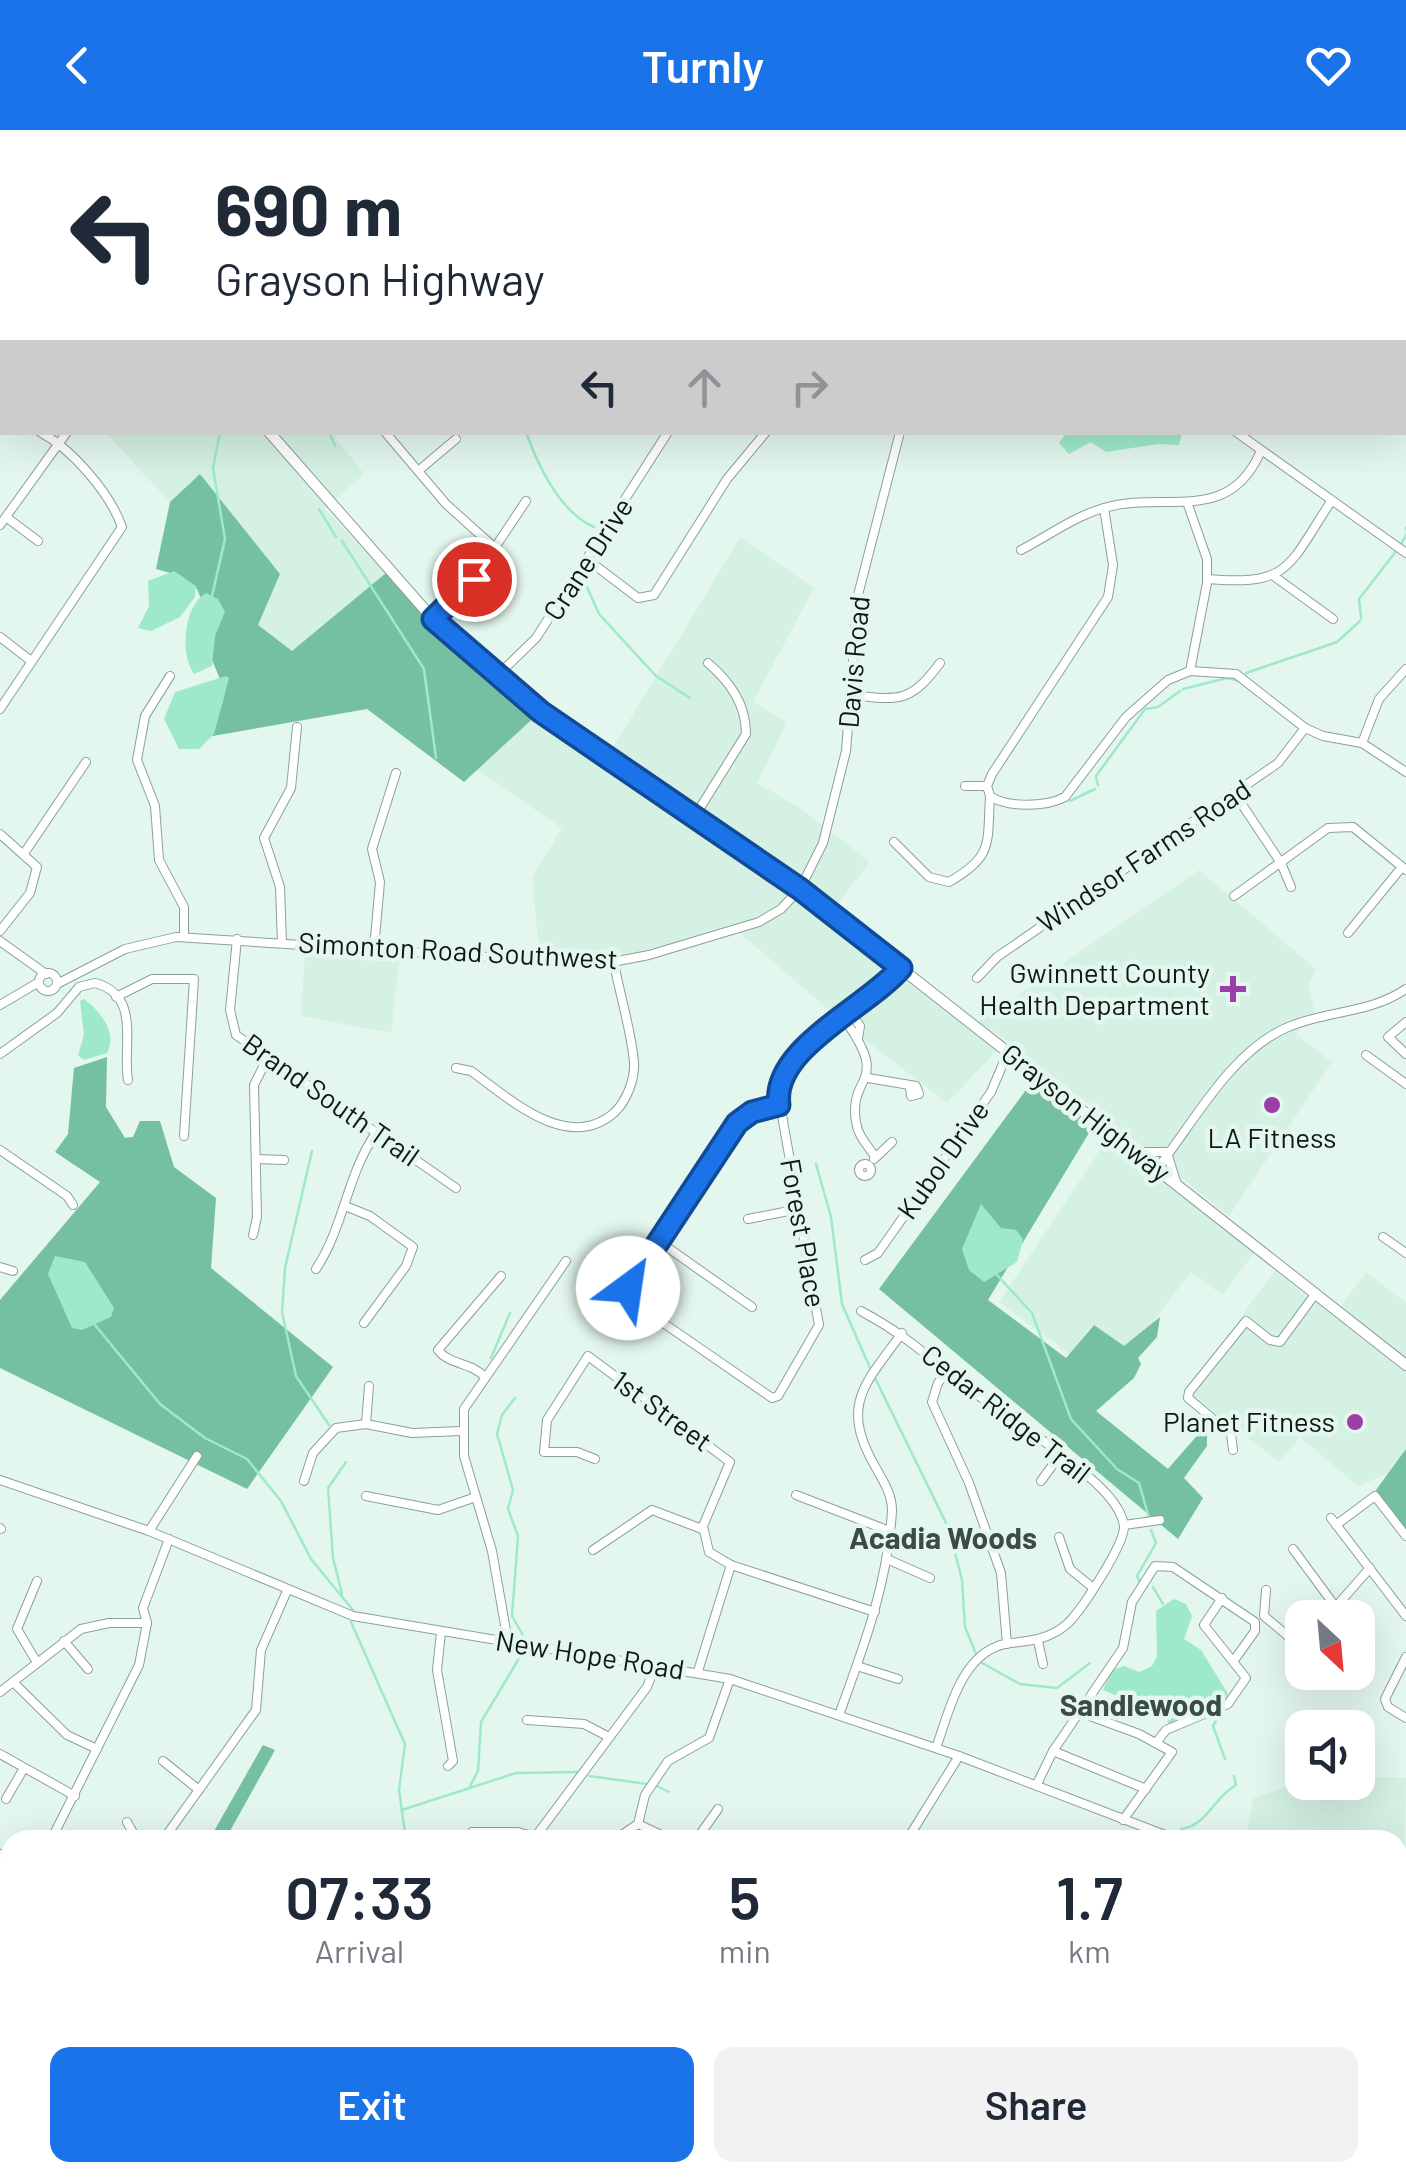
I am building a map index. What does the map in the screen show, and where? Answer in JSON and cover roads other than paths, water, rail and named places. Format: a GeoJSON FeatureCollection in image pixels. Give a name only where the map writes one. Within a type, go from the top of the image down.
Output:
{"type":"FeatureCollection","features":[{"type":"Feature","properties":{"kind":"main road","name":"Grayson Highway"},"geometry":{"type":"LineString","coordinates":[[272,435],[433,619],[496,678],[800,889],[1406,1364]]}},
{"type":"Feature","properties":{"kind":"street"},"geometry":{"type":"LineString","coordinates":[[0,709],[122,528],[112,507],[60,443],[45,435]]}},
{"type":"Feature","properties":{"kind":"street"},"geometry":{"type":"LineString","coordinates":[[38,542],[3,521],[65,435]]}},
{"type":"Feature","properties":{"kind":"street"},"geometry":{"type":"LineString","coordinates":[[388,435],[475,534],[495,548]]}},
{"type":"Feature","properties":{"kind":"street","name":"Crane Drive"},"geometry":{"type":"LineString","coordinates":[[496,678],[536,638],[666,435]]}},
{"type":"Feature","properties":{"kind":"street"},"geometry":{"type":"LineString","coordinates":[[588,560],[638,598],[654,595],[727,479],[761,435]]}},
{"type":"Feature","properties":{"kind":"street","name":"Davis Road"},"geometry":{"type":"LineString","coordinates":[[800,889],[828,828],[846,751],[858,596],[899,435]]}},
{"type":"Feature","properties":{"kind":"street"},"geometry":{"type":"LineString","coordinates":[[1239,435],[1406,553]]}},
{"type":"Feature","properties":{"kind":"street"},"geometry":{"type":"LineString","coordinates":[[418,471],[456,438]]}},
{"type":"Feature","properties":{"kind":"street"},"geometry":{"type":"LineString","coordinates":[[1021,550],[1104,508],[1187,502],[1230,493],[1260,453]]}},
{"type":"Feature","properties":{"kind":"street"},"geometry":{"type":"LineString","coordinates":[[1207,579],[1258,582],[1275,576],[1292,562],[1332,501]]}},
{"type":"Feature","properties":{"kind":"street"},"geometry":{"type":"LineString","coordinates":[[433,619],[474,579],[526,502]]}},
{"type":"Feature","properties":{"kind":"street"},"geometry":{"type":"LineString","coordinates":[[1187,502],[1206,559],[1207,579],[1190,671]]}},
{"type":"Feature","properties":{"kind":"street"},"geometry":{"type":"LineString","coordinates":[[894,842],[929,877],[949,882],[977,863],[988,849],[989,791],[1108,597],[1114,565],[1104,508]]}},
{"type":"Feature","properties":{"kind":"street"},"geometry":{"type":"LineString","coordinates":[[1275,576],[1334,619]]}},
{"type":"Feature","properties":{"kind":"street"},"geometry":{"type":"LineString","coordinates":[[0,636],[31,662]]}},
{"type":"Feature","properties":{"kind":"street"},"geometry":{"type":"LineString","coordinates":[[695,816],[746,734],[746,718],[734,690],[708,662]]}},
{"type":"Feature","properties":{"kind":"street"},"geometry":{"type":"LineString","coordinates":[[852,695],[886,700],[911,695],[940,663]]}},
{"type":"Feature","properties":{"kind":"street"},"geometry":{"type":"LineString","coordinates":[[1362,743],[1378,699],[1406,669]]}},
{"type":"Feature","properties":{"kind":"street"},"geometry":{"type":"LineString","coordinates":[[964,786],[989,791],[1012,804],[1051,803],[1065,797],[1126,717],[1168,680],[1190,671],[1236,674],[1305,728],[1322,736],[1362,743],[1406,772]]}},
{"type":"Feature","properties":{"kind":"street"},"geometry":{"type":"LineString","coordinates":[[170,676],[145,716],[137,760],[156,806],[159,860],[184,907],[184,936]]}},
{"type":"Feature","properties":{"kind":"street"},"geometry":{"type":"LineString","coordinates":[[282,943],[280,887],[264,838],[291,788],[297,727]]}},
{"type":"Feature","properties":{"kind":"street","name":"Windsor Farms Road"},"geometry":{"type":"LineString","coordinates":[[977,978],[1003,953],[1288,754],[1305,728]]}},
{"type":"Feature","properties":{"kind":"street"},"geometry":{"type":"LineString","coordinates":[[24,852],[86,762]]}},
{"type":"Feature","properties":{"kind":"street"},"geometry":{"type":"LineString","coordinates":[[374,949],[380,882],[372,849],[396,773]]}},
{"type":"Feature","properties":{"kind":"street"},"geometry":{"type":"LineString","coordinates":[[1235,794],[1281,863],[1291,887]]}},
{"type":"Feature","properties":{"kind":"street"},"geometry":{"type":"LineString","coordinates":[[1234,896],[1328,828],[1342,825],[1363,834],[1404,868],[1348,933]]}},
{"type":"Feature","properties":{"kind":"street"},"geometry":{"type":"LineString","coordinates":[[0,834],[37,868],[37,880],[0,931]]}},
{"type":"Feature","properties":{"kind":"street","name":"Simonton Road Southwest"},"geometry":{"type":"LineString","coordinates":[[1,1004],[136,945],[184,936],[614,963],[759,922],[786,906],[800,889]]}},
{"type":"Feature","properties":{"kind":"street","name":"Brand South Trail"},"geometry":{"type":"LineString","coordinates":[[237,939],[231,1025],[246,1044],[456,1188]]}},
{"type":"Feature","properties":{"kind":"street"},"geometry":{"type":"LineString","coordinates":[[0,940],[48,983],[61,1003]]}},
{"type":"Feature","properties":{"kind":"street"},"geometry":{"type":"LineString","coordinates":[[456,1068],[471,1071],[556,1125],[581,1127],[610,1116],[629,1092],[634,1066],[614,963]]}},
{"type":"Feature","properties":{"kind":"street","name":"Forest Place"},"geometry":{"type":"LineString","coordinates":[[779,1105],[752,1112],[737,1123],[631,1278],[632,1299],[772,1398],[787,1382],[820,1325],[779,1105],[782,1072],[812,1041],[901,968]]}},
{"type":"Feature","properties":{"kind":"street"},"geometry":{"type":"LineString","coordinates":[[116,997],[145,980],[194,979],[184,1136]]}},
{"type":"Feature","properties":{"kind":"street"},"geometry":{"type":"LineString","coordinates":[[0,1054],[79,987],[104,985],[116,997],[128,1020],[128,1080]]}},
{"type":"Feature","properties":{"kind":"street"},"geometry":{"type":"LineString","coordinates":[[1157,1169],[1240,1063],[1267,1038],[1296,1024],[1370,1008],[1406,989]]}},
{"type":"Feature","properties":{"kind":"street"},"geometry":{"type":"LineString","coordinates":[[847,1016],[860,1026],[858,1038],[868,1058],[868,1078],[855,1106],[860,1136],[874,1161],[892,1142]]}},
{"type":"Feature","properties":{"kind":"street"},"geometry":{"type":"LineString","coordinates":[[1406,1022],[1388,1037],[1406,1054]]}},
{"type":"Feature","properties":{"kind":"street","name":"Kubol Drive"},"geometry":{"type":"LineString","coordinates":[[865,1260],[878,1252],[991,1092],[1008,1052]]}},
{"type":"Feature","properties":{"kind":"street"},"geometry":{"type":"LineString","coordinates":[[1366,1056],[1406,1084]]}},
{"type":"Feature","properties":{"kind":"street"},"geometry":{"type":"LineString","coordinates":[[253,1234],[254,1085],[268,1059]]}},
{"type":"Feature","properties":{"kind":"street"},"geometry":{"type":"LineString","coordinates":[[868,1078],[910,1088]]}},
{"type":"Feature","properties":{"kind":"street"},"geometry":{"type":"LineString","coordinates":[[316,1269],[330,1246],[376,1133]]}},
{"type":"Feature","properties":{"kind":"street"},"geometry":{"type":"LineString","coordinates":[[1134,1152],[1159,1155],[1176,1146]]}},
{"type":"Feature","properties":{"kind":"street"},"geometry":{"type":"LineString","coordinates":[[0,1168],[4,1153],[67,1196],[73,1205]]}},
{"type":"Feature","properties":{"kind":"street"},"geometry":{"type":"LineString","coordinates":[[1168,1156],[1178,1185]]}},
{"type":"Feature","properties":{"kind":"street"},"geometry":{"type":"LineString","coordinates":[[256,1158],[284,1160]]}},
{"type":"Feature","properties":{"kind":"street"},"geometry":{"type":"LineString","coordinates":[[345,1206],[370,1216],[412,1247],[406,1266],[364,1323]]}},
{"type":"Feature","properties":{"kind":"street"},"geometry":{"type":"LineString","coordinates":[[748,1219],[800,1209]]}},
{"type":"Feature","properties":{"kind":"street"},"geometry":{"type":"LineString","coordinates":[[1383,1236],[1406,1253]]}},
{"type":"Feature","properties":{"kind":"street"},"geometry":{"type":"LineString","coordinates":[[658,1240],[752,1306]]}},
{"type":"Feature","properties":{"kind":"street"},"geometry":{"type":"LineString","coordinates":[[508,1642],[492,1551],[473,1498],[461,1431],[464,1408],[566,1261]]}},
{"type":"Feature","properties":{"kind":"street"},"geometry":{"type":"LineString","coordinates":[[0,1267],[13,1271]]}},
{"type":"Feature","properties":{"kind":"street"},"geometry":{"type":"LineString","coordinates":[[485,1377],[472,1366],[450,1360],[438,1350],[476,1310],[501,1276]]}},
{"type":"Feature","properties":{"kind":"street"},"geometry":{"type":"LineString","coordinates":[[1233,1450],[1228,1430],[1191,1401],[1189,1392],[1246,1321],[1270,1340],[1280,1342],[1316,1294]]}},
{"type":"Feature","properties":{"kind":"street","name":"Cedar Ridge Trail"},"geometry":{"type":"LineString","coordinates":[[861,1311],[902,1333],[1091,1478],[1113,1502],[1124,1526]]}},
{"type":"Feature","properties":{"kind":"street"},"geometry":{"type":"LineString","coordinates":[[839,1716],[884,1591],[891,1497],[857,1425],[855,1405],[902,1333]]}},
{"type":"Feature","properties":{"kind":"street","name":"1st Street"},"geometry":{"type":"LineString","coordinates":[[595,1459],[577,1452],[544,1452],[547,1420],[588,1356],[730,1462],[702,1529]]}},
{"type":"Feature","properties":{"kind":"street"},"geometry":{"type":"LineString","coordinates":[[948,1372],[938,1383],[932,1402],[969,1483],[1001,1572],[1007,1644]]}},
{"type":"Feature","properties":{"kind":"street"},"geometry":{"type":"LineString","coordinates":[[366,1424],[369,1386]]}},
{"type":"Feature","properties":{"kind":"street"},"geometry":{"type":"LineString","coordinates":[[304,1481],[307,1466],[324,1437],[336,1428],[366,1424],[412,1433],[461,1431]]}},
{"type":"Feature","properties":{"kind":"street"},"geometry":{"type":"LineString","coordinates":[[1041,1481],[1060,1455]]}},
{"type":"Feature","properties":{"kind":"street"},"geometry":{"type":"LineString","coordinates":[[150,1530],[196,1456]]}},
{"type":"Feature","properties":{"kind":"street","name":"New Hope Road"},"geometry":{"type":"LineString","coordinates":[[0,1480],[150,1530],[354,1616],[730,1679],[1037,1784],[1147,1830]]}},
{"type":"Feature","properties":{"kind":"street"},"geometry":{"type":"LineString","coordinates":[[796,1495],[887,1530]]}},
{"type":"Feature","properties":{"kind":"street"},"geometry":{"type":"LineString","coordinates":[[366,1496],[438,1510],[473,1498]]}},
{"type":"Feature","properties":{"kind":"street"},"geometry":{"type":"LineString","coordinates":[[1406,1536],[1375,1496],[1334,1521],[1406,1616]]}},
{"type":"Feature","properties":{"kind":"street"},"geometry":{"type":"LineString","coordinates":[[593,1550],[620,1536],[632,1520],[652,1510],[702,1529],[709,1552],[731,1565],[875,1612]]}},
{"type":"Feature","properties":{"kind":"street"},"geometry":{"type":"LineString","coordinates":[[936,1748],[962,1680],[982,1654],[1007,1644],[1038,1641],[1066,1625],[1120,1545],[1124,1526],[1160,1520]]}},
{"type":"Feature","properties":{"kind":"street"},"geometry":{"type":"LineString","coordinates":[[1059,1538],[1070,1569],[1092,1587]]}},
{"type":"Feature","properties":{"kind":"street"},"geometry":{"type":"LineString","coordinates":[[57,1830],[139,1665],[146,1623],[143,1608],[169,1539]]}},
{"type":"Feature","properties":{"kind":"street"},"geometry":{"type":"LineString","coordinates":[[1293,1548],[1331,1600]]}},
{"type":"Feature","properties":{"kind":"street"},"geometry":{"type":"LineString","coordinates":[[887,1559],[930,1578]]}},
{"type":"Feature","properties":{"kind":"street"},"geometry":{"type":"LineString","coordinates":[[698,1671],[731,1565]]}},
{"type":"Feature","properties":{"kind":"street"},"geometry":{"type":"LineString","coordinates":[[1037,1784],[1054,1751],[1124,1648],[1132,1602],[1155,1566],[1173,1567],[1257,1624],[1235,1659]]}},
{"type":"Feature","properties":{"kind":"street"},"geometry":{"type":"LineString","coordinates":[[1341,1600],[1370,1568]]}},
{"type":"Feature","properties":{"kind":"street"},"geometry":{"type":"LineString","coordinates":[[36,1661],[17,1629],[37,1582]]}},
{"type":"Feature","properties":{"kind":"street"},"geometry":{"type":"LineString","coordinates":[[1266,1590],[1264,1616],[1285,1636]]}},
{"type":"Feature","properties":{"kind":"street"},"geometry":{"type":"LineString","coordinates":[[170,1830],[256,1710],[260,1650],[287,1591]]}},
{"type":"Feature","properties":{"kind":"street"},"geometry":{"type":"LineString","coordinates":[[1156,1743],[1166,1730],[1228,1704],[1247,1675],[1204,1625],[1222,1598]]}},
{"type":"Feature","properties":{"kind":"street"},"geometry":{"type":"LineString","coordinates":[[0,1692],[82,1629],[109,1623],[146,1623]]}},
{"type":"Feature","properties":{"kind":"street"},"geometry":{"type":"LineString","coordinates":[[441,1632],[437,1670],[453,1761],[448,1766]]}},
{"type":"Feature","properties":{"kind":"street"},"geometry":{"type":"LineString","coordinates":[[64,1641],[88,1669]]}},
{"type":"Feature","properties":{"kind":"street"},"geometry":{"type":"LineString","coordinates":[[1038,1641],[1043,1664]]}},
{"type":"Feature","properties":{"kind":"street"},"geometry":{"type":"LineString","coordinates":[[1406,1657],[1385,1704],[1406,1718]]}},
{"type":"Feature","properties":{"kind":"street"},"geometry":{"type":"LineString","coordinates":[[540,1830],[648,1687],[656,1664]]}},
{"type":"Feature","properties":{"kind":"street"},"geometry":{"type":"LineString","coordinates":[[857,1666],[898,1679]]}},
{"type":"Feature","properties":{"kind":"street"},"geometry":{"type":"LineString","coordinates":[[629,1830],[638,1824],[645,1795],[668,1761],[709,1738],[730,1679]]}},
{"type":"Feature","properties":{"kind":"street"},"geometry":{"type":"LineString","coordinates":[[13,1682],[66,1735],[98,1749]]}},
{"type":"Feature","properties":{"kind":"street"},"geometry":{"type":"LineString","coordinates":[[1079,1712],[1172,1752],[1123,1820]]}},
{"type":"Feature","properties":{"kind":"street"},"geometry":{"type":"LineString","coordinates":[[527,1720],[584,1724],[609,1738]]}},
{"type":"Feature","properties":{"kind":"street"},"geometry":{"type":"LineString","coordinates":[[1167,1749],[1178,1727]]}},
{"type":"Feature","properties":{"kind":"street"},"geometry":{"type":"LineString","coordinates":[[1054,1751],[1146,1790]]}},
{"type":"Feature","properties":{"kind":"street"},"geometry":{"type":"LineString","coordinates":[[0,1754],[75,1796]]}},
{"type":"Feature","properties":{"kind":"street"},"geometry":{"type":"LineString","coordinates":[[913,1830],[959,1756]]}},
{"type":"Feature","properties":{"kind":"street"},"geometry":{"type":"LineString","coordinates":[[163,1760],[199,1790]]}},
{"type":"Feature","properties":{"kind":"street"},"geometry":{"type":"LineString","coordinates":[[6,1800],[24,1768]]}},
{"type":"Feature","properties":{"kind":"street"},"geometry":{"type":"LineString","coordinates":[[703,1830],[718,1809]]}},
{"type":"Feature","properties":{"kind":"street"},"geometry":{"type":"LineString","coordinates":[[127,1822],[131,1830]]}},
{"type":"Feature","properties":{"kind":"street"},"geometry":{"type":"LineString","coordinates":[[638,1824],[651,1830]]}},
{"type":"Feature","properties":{"kind":"waterway"},"geometry":{"type":"LineString","coordinates":[[212,596],[225,539],[213,468],[219,435]]}},
{"type":"Feature","properties":{"kind":"waterway"},"geometry":{"type":"LineString","coordinates":[[330,435],[335,446]]}},
{"type":"Feature","properties":{"kind":"waterway"},"geometry":{"type":"LineString","coordinates":[[527,435],[561,499],[594,527]]}},
{"type":"Feature","properties":{"kind":"waterway"},"geometry":{"type":"LineString","coordinates":[[319,509],[336,537]]}},
{"type":"Feature","properties":{"kind":"waterway"},"geometry":{"type":"LineString","coordinates":[[1401,544],[1406,535]]}},
{"type":"Feature","properties":{"kind":"waterway"},"geometry":{"type":"LineString","coordinates":[[342,541],[424,669],[436,758]]}},
{"type":"Feature","properties":{"kind":"waterway"},"geometry":{"type":"LineString","coordinates":[[1361,618],[1359,599],[1397,550]]}},
{"type":"Feature","properties":{"kind":"waterway"},"geometry":{"type":"LineString","coordinates":[[582,576],[599,614],[656,676],[690,698]]}},
{"type":"Feature","properties":{"kind":"waterway"},"geometry":{"type":"LineString","coordinates":[[1246,673],[1337,642],[1360,621]]}},
{"type":"Feature","properties":{"kind":"waterway"},"geometry":{"type":"LineString","coordinates":[[1183,689],[1227,678],[1239,681]]}},
{"type":"Feature","properties":{"kind":"waterway"},"geometry":{"type":"LineString","coordinates":[[1098,785],[1096,776],[1145,709],[1158,707],[1180,691]]}},
{"type":"Feature","properties":{"kind":"waterway"},"geometry":{"type":"LineString","coordinates":[[1070,801],[1095,789]]}},
{"type":"Feature","properties":{"kind":"waterway"},"geometry":{"type":"LineString","coordinates":[[312,1151],[285,1268],[282,1312],[296,1376],[329,1425]]}},
{"type":"Feature","properties":{"kind":"waterway"},"geometry":{"type":"LineString","coordinates":[[816,1164],[831,1217],[842,1304],[870,1368]]}},
{"type":"Feature","properties":{"kind":"waterway"},"geometry":{"type":"LineString","coordinates":[[997,1275],[1032,1313],[1071,1419],[1117,1469],[1139,1483],[1149,1518]]}},
{"type":"Feature","properties":{"kind":"waterway"},"geometry":{"type":"LineString","coordinates":[[491,1358],[510,1313]]}},
{"type":"Feature","properties":{"kind":"waterway"},"geometry":{"type":"LineString","coordinates":[[95,1325],[160,1404],[205,1438],[247,1459],[281,1501],[311,1559],[353,1610]]}},
{"type":"Feature","properties":{"kind":"waterway"},"geometry":{"type":"LineString","coordinates":[[875,1378],[949,1529],[962,1580],[965,1627],[976,1654]]}},
{"type":"Feature","properties":{"kind":"waterway"},"geometry":{"type":"LineString","coordinates":[[515,1398],[502,1415],[497,1434],[513,1490],[508,1509],[518,1536],[512,1616],[524,1637]]}},
{"type":"Feature","properties":{"kind":"waterway"},"geometry":{"type":"LineString","coordinates":[[342,1594],[333,1558],[328,1488],[346,1462]]}},
{"type":"Feature","properties":{"kind":"waterway"},"geometry":{"type":"LineString","coordinates":[[1141,1585],[1137,1576],[1156,1543],[1151,1530]]}},
{"type":"Feature","properties":{"kind":"waterway"},"geometry":{"type":"LineString","coordinates":[[1153,1587],[1163,1604]]}},
{"type":"Feature","properties":{"kind":"waterway"},"geometry":{"type":"LineString","coordinates":[[351,1622],[405,1744],[399,1790],[405,1830]]}},
{"type":"Feature","properties":{"kind":"waterway"},"geometry":{"type":"LineString","coordinates":[[470,1786],[478,1771],[481,1722],[524,1650]]}},
{"type":"Feature","properties":{"kind":"waterway"},"geometry":{"type":"LineString","coordinates":[[982,1663],[1020,1684],[1057,1688],[1090,1663]]}},
{"type":"Feature","properties":{"kind":"waterway"},"geometry":{"type":"LineString","coordinates":[[1222,1711],[1213,1726],[1225,1759]]}},
{"type":"Feature","properties":{"kind":"waterway"},"geometry":{"type":"LineString","coordinates":[[402,1810],[516,1773],[579,1772]]}},
{"type":"Feature","properties":{"kind":"waterway"},"geometry":{"type":"LineString","coordinates":[[589,1776],[647,1784]]}},
{"type":"Feature","properties":{"kind":"waterway"},"geometry":{"type":"LineString","coordinates":[[1181,1829],[1204,1817],[1236,1785],[1234,1776]]}},
{"type":"Feature","properties":{"kind":"waterway"},"geometry":{"type":"LineString","coordinates":[[657,1786],[669,1792]]}},
{"type":"Feature","properties":{"kind":"place","name":"Gwinnett County Health Department"},"geometry":{"type":"Point","coordinates":[1233,989]}},
{"type":"Feature","properties":{"kind":"place","name":"LA Fitness"},"geometry":{"type":"Point","coordinates":[1272,1105]}},
{"type":"Feature","properties":{"kind":"place","name":"Planet Fitness"},"geometry":{"type":"Point","coordinates":[1355,1422]}},
{"type":"Feature","properties":{"kind":"district","name":"Acadia Woods"},"geometry":{"type":"Point","coordinates":[943,1539]}},
{"type":"Feature","properties":{"kind":"district","name":"Sandlewood"},"geometry":{"type":"Point","coordinates":[1141,1706]}}]}
